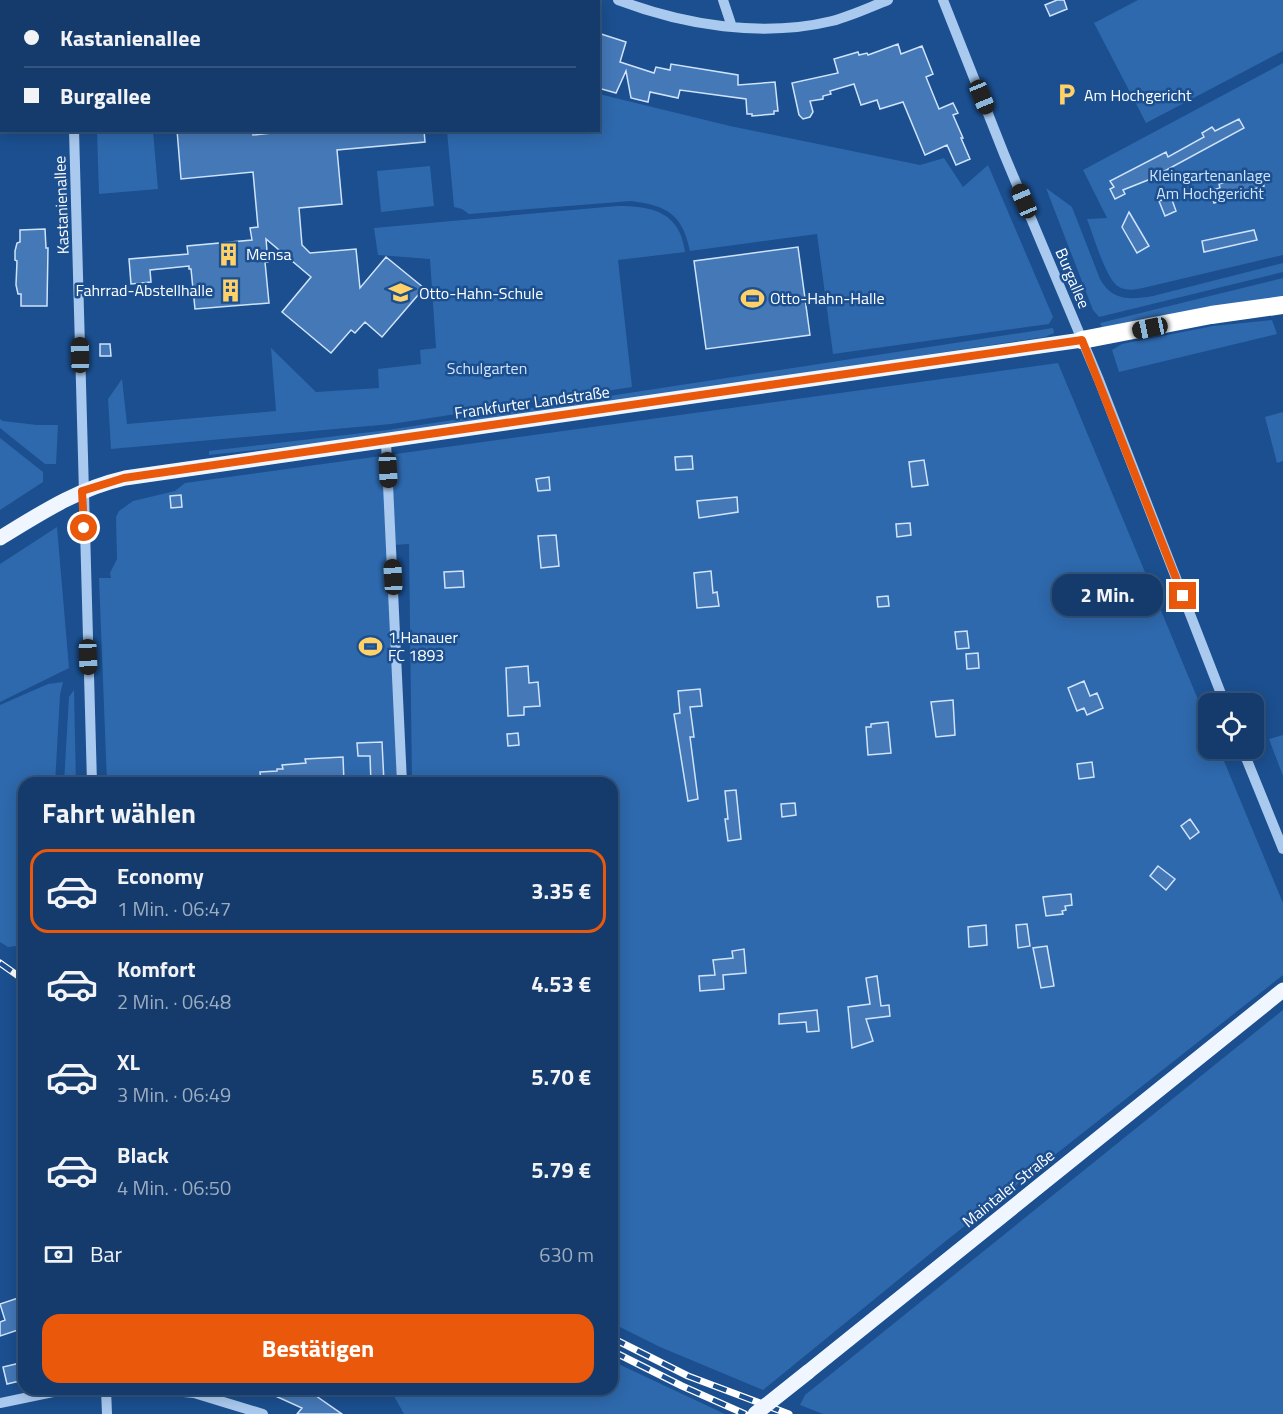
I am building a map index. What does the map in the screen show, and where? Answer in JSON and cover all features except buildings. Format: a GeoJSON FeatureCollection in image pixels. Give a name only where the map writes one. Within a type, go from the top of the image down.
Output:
{"type":"FeatureCollection","features":[{"type":"Feature","properties":{"kind":"highway"},"geometry":{"type":"LineString","coordinates":[[1082,340],[1211,315],[1283,305]]}},
{"type":"Feature","properties":{"kind":"highway"},"geometry":{"type":"LineString","coordinates":[[1211,315],[1283,311]]}},
{"type":"Feature","properties":{"kind":"main road","name":"Frankfurter Landstraße"},"geometry":{"type":"LineString","coordinates":[[0,538],[69,496],[124,478],[1082,340]]}},
{"type":"Feature","properties":{"kind":"main road","name":"Maintaler Straße"},"geometry":{"type":"LineString","coordinates":[[755,1414],[1283,990]]}},
{"type":"Feature","properties":{"kind":"street"},"geometry":{"type":"LineString","coordinates":[[618,0],[665,15],[732,27],[765,29],[810,26],[847,17],[888,0]]}},
{"type":"Feature","properties":{"kind":"street"},"geometry":{"type":"LineString","coordinates":[[723,0],[732,27]]}},
{"type":"Feature","properties":{"kind":"street","name":"Burgallee"},"geometry":{"type":"LineString","coordinates":[[943,0],[1082,340],[1221,693]]}},
{"type":"Feature","properties":{"kind":"street","name":"Kastanienallee"},"geometry":{"type":"LineString","coordinates":[[74,132],[82,491],[92,777]]}},
{"type":"Feature","properties":{"kind":"street"},"geometry":{"type":"LineString","coordinates":[[386,442],[402,777]]}},
{"type":"Feature","properties":{"kind":"street"},"geometry":{"type":"LineString","coordinates":[[1246,759],[1283,849]]}},
{"type":"Feature","properties":{"kind":"street"},"geometry":{"type":"LineString","coordinates":[[0,1403],[39,1395]]}},
{"type":"Feature","properties":{"kind":"street"},"geometry":{"type":"LineString","coordinates":[[106,1395],[107,1414]]}},
{"type":"Feature","properties":{"kind":"street"},"geometry":{"type":"LineString","coordinates":[[202,1395],[263,1414]]}},
{"type":"Feature","properties":{"kind":"green space"},"geometry":{"type":"Polygon","coordinates":[[[1138,0],[1283,0],[1283,51],[1146,123],[1094,23],[1138,0]]]}},
{"type":"Feature","properties":{"kind":"green space","name":"Kleingartenanlage Am Hochgericht"},"geometry":{"type":"Polygon","coordinates":[[[1283,63],[1283,255],[1140,289],[1129,290],[1119,287],[1109,276],[1087,219],[1107,218],[1083,170],[1283,63]]]}},
{"type":"Feature","properties":{"kind":"green space"},"geometry":{"type":"Polygon","coordinates":[[[600,94],[730,126],[920,165],[944,158],[963,187],[988,165],[1053,317],[1049,324],[833,354],[817,234],[690,251],[687,238],[678,220],[664,209],[644,203],[631,201],[469,214],[454,207],[447,132],[600,132],[600,94]]]}},
{"type":"Feature","properties":{"kind":"green space"},"geometry":{"type":"Polygon","coordinates":[[[97,132],[153,132],[158,189],[99,194],[97,132]]]}},
{"type":"Feature","properties":{"kind":"green space"},"geometry":{"type":"Polygon","coordinates":[[[430,166],[434,206],[381,212],[377,171],[430,166]]]}},
{"type":"Feature","properties":{"kind":"green space"},"geometry":{"type":"Polygon","coordinates":[[[1046,188],[1072,207],[1100,279],[1110,292],[1116,295],[1129,298],[1153,296],[1283,263],[1283,272],[1099,317],[1093,310],[1046,188]]]}},
{"type":"Feature","properties":{"kind":"green space","name":"Schulgarten"},"geometry":{"type":"Polygon","coordinates":[[[617,206],[641,207],[670,219],[682,238],[685,252],[618,260],[632,387],[391,424],[111,449],[108,399],[122,379],[127,424],[276,411],[271,348],[316,392],[379,388],[378,369],[421,364],[420,350],[436,348],[430,259],[378,255],[374,228],[617,206]]]}},
{"type":"Feature","properties":{"kind":"green space"},"geometry":{"type":"Polygon","coordinates":[[[1283,278],[1283,298],[1103,329],[1100,323],[1283,278]]]}},
{"type":"Feature","properties":{"kind":"green space"},"geometry":{"type":"Polygon","coordinates":[[[1272,320],[1277,334],[1119,372],[1112,350],[1122,344],[1213,326],[1272,320]]]}},
{"type":"Feature","properties":{"kind":"green space"},"geometry":{"type":"Polygon","coordinates":[[[1053,328],[1054,333],[1045,337],[385,436],[209,455],[209,451],[388,430],[1053,328]]]}},
{"type":"Feature","properties":{"kind":"green space"},"geometry":{"type":"Polygon","coordinates":[[[1058,363],[1198,700],[1198,759],[1223,759],[1283,903],[1283,975],[947,1240],[763,1390],[660,1347],[618,1326],[618,777],[412,777],[409,544],[393,545],[397,777],[107,777],[99,578],[111,578],[110,573],[117,559],[116,517],[119,511],[133,501],[175,491],[185,483],[1058,363]]]}},
{"type":"Feature","properties":{"kind":"green space"},"geometry":{"type":"Polygon","coordinates":[[[1283,412],[1283,461],[1277,463],[1265,417],[1283,412]]]}},
{"type":"Feature","properties":{"kind":"green space"},"geometry":{"type":"Polygon","coordinates":[[[0,419],[37,425],[58,425],[56,464],[45,464],[0,428],[0,419]]]}},
{"type":"Feature","properties":{"kind":"green space"},"geometry":{"type":"Polygon","coordinates":[[[0,438],[43,472],[43,482],[0,510],[0,438]]]}},
{"type":"Feature","properties":{"kind":"green space"},"geometry":{"type":"Polygon","coordinates":[[[57,527],[69,668],[0,702],[0,564],[57,527]]]}},
{"type":"Feature","properties":{"kind":"green space"},"geometry":{"type":"Polygon","coordinates":[[[63,682],[60,695],[55,777],[18,777],[18,946],[8,947],[0,942],[0,705],[48,684],[63,682]]]}},
{"type":"Feature","properties":{"kind":"green space"},"geometry":{"type":"Polygon","coordinates":[[[74,690],[76,777],[64,777],[69,697],[74,690]]]}},
{"type":"Feature","properties":{"kind":"green space"},"geometry":{"type":"Polygon","coordinates":[[[1283,735],[1283,776],[1269,739],[1283,735]]]}},
{"type":"Feature","properties":{"kind":"green space"},"geometry":{"type":"Polygon","coordinates":[[[1283,1010],[1283,1414],[823,1414],[800,1405],[805,1395],[1283,1010]]]}},
{"type":"Feature","properties":{"kind":"green space"},"geometry":{"type":"Polygon","coordinates":[[[618,1364],[725,1414],[404,1414],[393,1395],[618,1395],[618,1364]]]}},
{"type":"Feature","properties":{"kind":"railway"},"geometry":{"type":"LineString","coordinates":[[0,963],[18,976]]}},
{"type":"Feature","properties":{"kind":"railway"},"geometry":{"type":"LineString","coordinates":[[618,1341],[688,1376],[789,1414]]}},
{"type":"Feature","properties":{"kind":"railway"},"geometry":{"type":"LineString","coordinates":[[618,1354],[745,1414]]}},
{"type":"Feature","properties":{"kind":"place","name":"Am Hochgericht"},"geometry":{"type":"Point","coordinates":[1066,95]}},
{"type":"Feature","properties":{"kind":"place","name":"Mensa"},"geometry":{"type":"Point","coordinates":[228,254]}},
{"type":"Feature","properties":{"kind":"place","name":"Fahrrad-Abstellhalle"},"geometry":{"type":"Point","coordinates":[231,290]}},
{"type":"Feature","properties":{"kind":"place","name":"Otto-Hahn-Schule"},"geometry":{"type":"Point","coordinates":[401,293]}},
{"type":"Feature","properties":{"kind":"place","name":"Otto-Hahn-Halle"},"geometry":{"type":"Point","coordinates":[752,298]}},
{"type":"Feature","properties":{"kind":"place","name":"1.Hanauer FC 1893"},"geometry":{"type":"Point","coordinates":[370,646]}},
{"type":"Feature","properties":{"kind":"route"},"geometry":{"type":"LineString","coordinates":[[84,528],[82,491],[124,478],[1082,340],[1183,596]]}}]}
